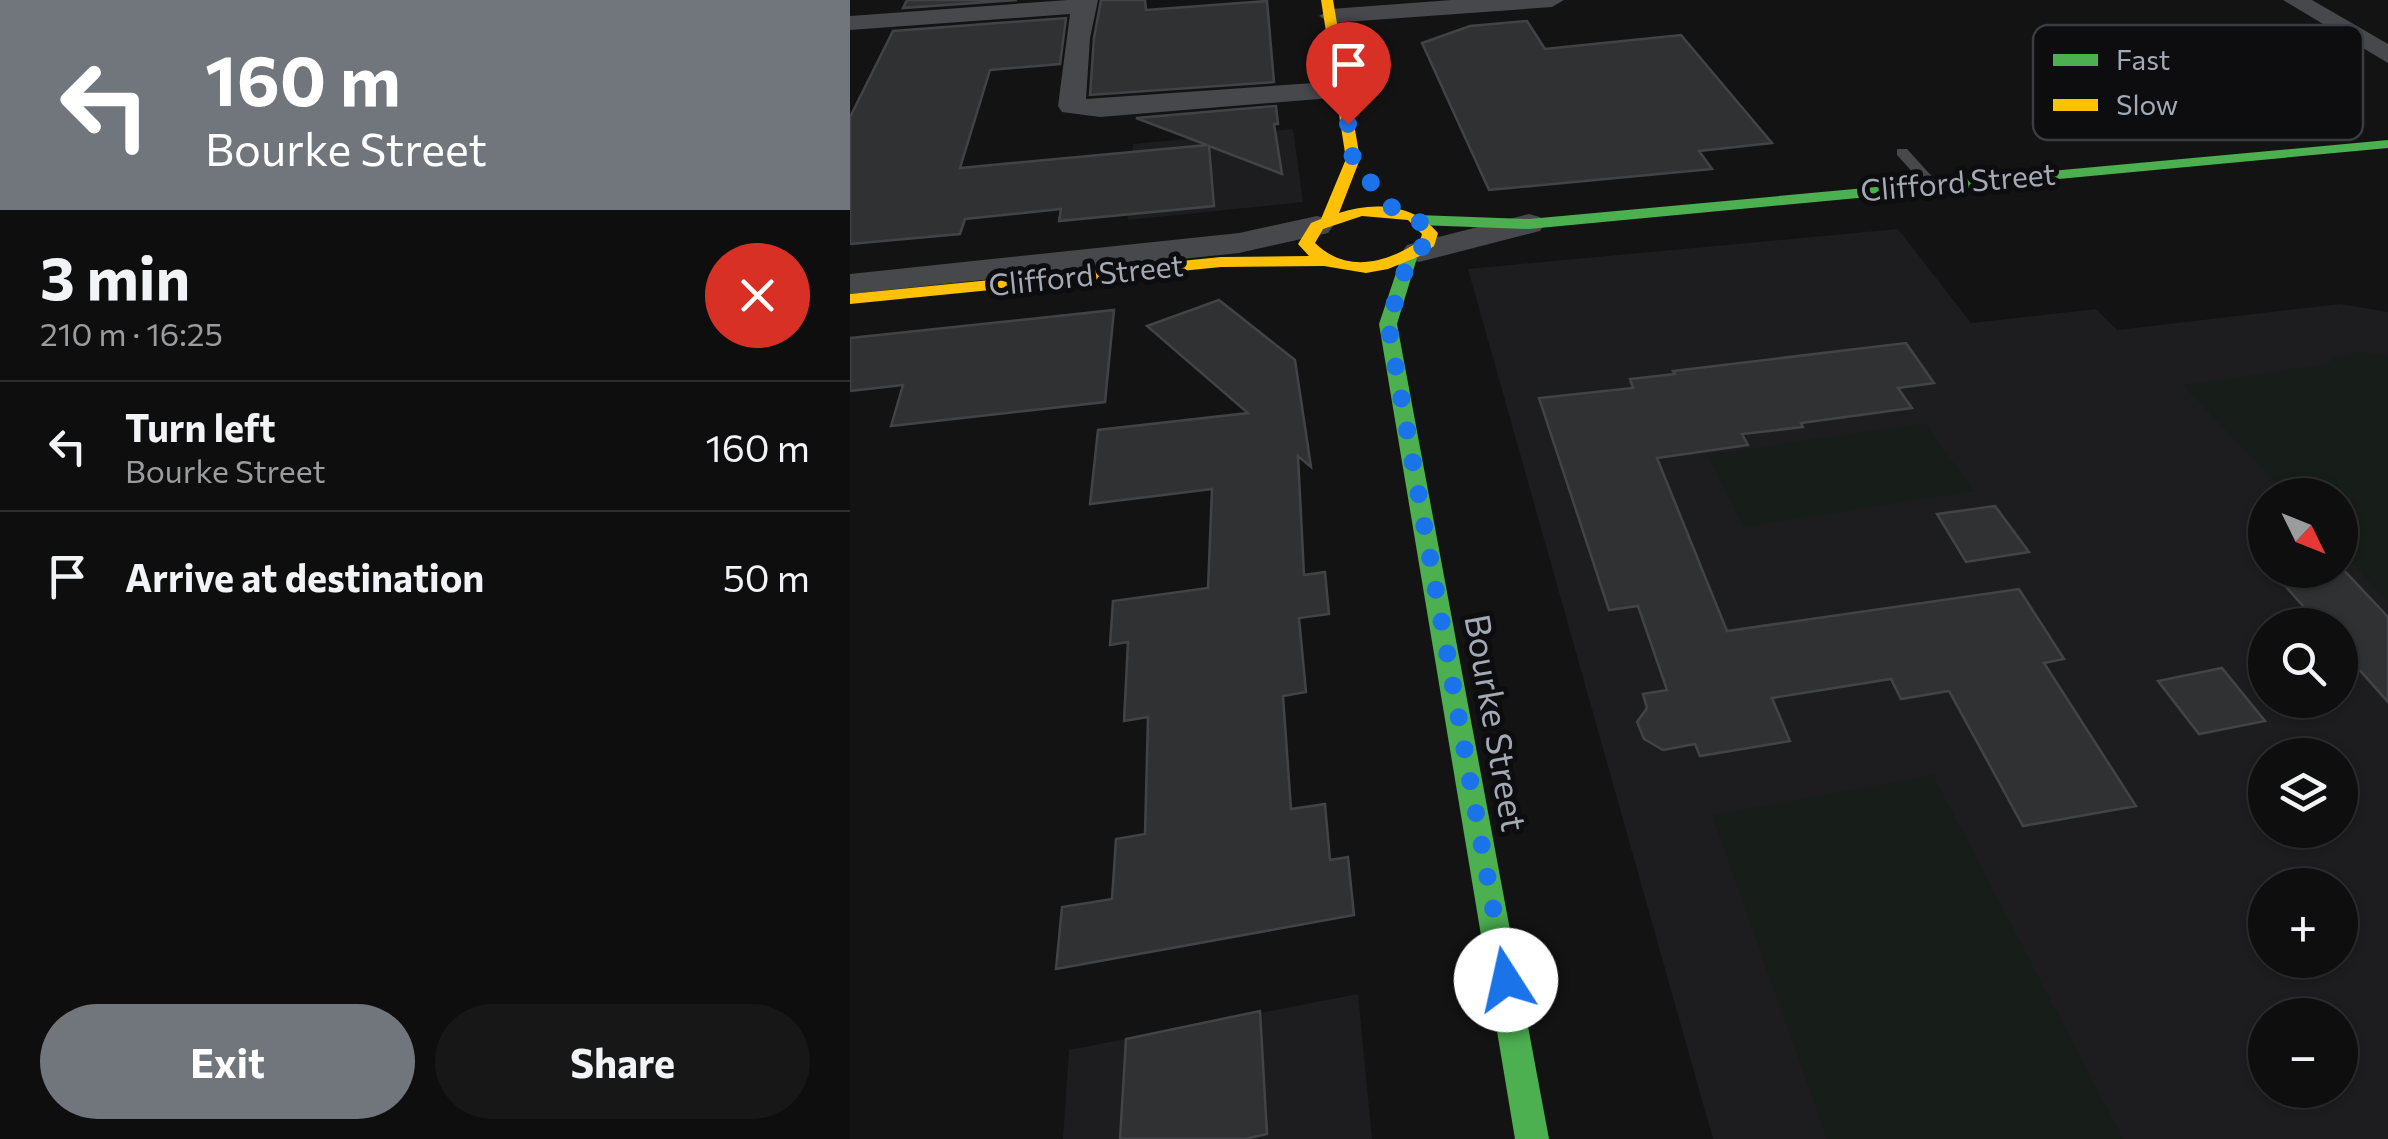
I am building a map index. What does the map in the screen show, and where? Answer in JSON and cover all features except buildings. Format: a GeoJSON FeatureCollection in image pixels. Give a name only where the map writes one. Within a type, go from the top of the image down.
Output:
{"type":"FeatureCollection","features":[{"type":"Feature","properties":{"kind":"main road"},"geometry":{"type":"LineString","coordinates":[[1329,8],[1353,159],[1410,235]]}},
{"type":"Feature","properties":{"kind":"main road","name":"Clifford Street"},"geometry":{"type":"LineString","coordinates":[[1529,224],[2388,144]]}},
{"type":"Feature","properties":{"kind":"main road"},"geometry":{"type":"LineString","coordinates":[[1330,263],[1306,244],[1323,223],[1353,159]]}},
{"type":"Feature","properties":{"kind":"main road"},"geometry":{"type":"LineString","coordinates":[[1323,223],[1361,211],[1410,235]]}},
{"type":"Feature","properties":{"kind":"main road","name":"Clifford Street"},"geometry":{"type":"LineString","coordinates":[[850,299],[1221,262],[1375,267],[1410,235]]}},
{"type":"Feature","properties":{"kind":"main road","name":"Bourke Street"},"geometry":{"type":"LineString","coordinates":[[1410,235],[1388,324],[1534,1137]]}},
{"type":"Feature","properties":{"kind":"main road","name":"Bourke Street"},"geometry":{"type":"LineString","coordinates":[[1330,263],[1388,324]]}},
{"type":"Feature","properties":{"kind":"street"},"geometry":{"type":"LineString","coordinates":[[1329,8],[1552,0]]}},
{"type":"Feature","properties":{"kind":"street"},"geometry":{"type":"LineString","coordinates":[[2295,0],[2337,25]]}},
{"type":"Feature","properties":{"kind":"street"},"geometry":{"type":"LineString","coordinates":[[852,27],[1086,3],[1077,38],[1072,106],[1100,109],[1344,88]]}},
{"type":"Feature","properties":{"kind":"street"},"geometry":{"type":"LineString","coordinates":[[2363,40],[2388,55]]}},
{"type":"Feature","properties":{"kind":"street","name":"Clifford Street"},"geometry":{"type":"LineString","coordinates":[[850,284],[1239,244],[1323,223]]}},
{"type":"Feature","properties":{"kind":"street","name":"Clifford Street"},"geometry":{"type":"LineString","coordinates":[[1410,235],[1529,224]]}},
{"type":"Feature","properties":{"kind":"lane"},"geometry":{"type":"LineString","coordinates":[[1902,152],[1932,184]]}},
{"type":"Feature","properties":{"kind":"shaded area"},"geometry":{"type":"Polygon","coordinates":[[[1293,129],[1303,202],[1128,220],[1133,144],[1293,129]]]}},
{"type":"Feature","properties":{"kind":"shaded area"},"geometry":{"type":"Polygon","coordinates":[[[1898,229],[1971,323],[2096,309],[2117,330],[2340,304],[2388,312],[2388,1139],[1713,1139],[1468,269],[1898,229]]]}},
{"type":"Feature","properties":{"kind":"shaded area"},"geometry":{"type":"Polygon","coordinates":[[[2358,352],[2388,355],[2388,601],[2358,569],[2358,478],[2272,478],[2183,385],[2328,364],[2335,357],[2358,352]]]}},
{"type":"Feature","properties":{"kind":"shaded area"},"geometry":{"type":"Polygon","coordinates":[[[1924,423],[1974,491],[1743,527],[1707,455],[1924,423]]]}},
{"type":"Feature","properties":{"kind":"shaded area"},"geometry":{"type":"Polygon","coordinates":[[[1933,775],[2123,1139],[1827,1139],[1712,815],[1933,775]]]}},
{"type":"Feature","properties":{"kind":"shaded area"},"geometry":{"type":"Polygon","coordinates":[[[1358,994],[1372,1139],[1063,1139],[1069,1050],[1358,994]]]}},
{"type":"Feature","properties":{"kind":"traffic: fast"},"geometry":{"type":"LineString","coordinates":[[1418,220],[1529,224],[2388,144]]}},
{"type":"Feature","properties":{"kind":"traffic: fast"},"geometry":{"type":"LineString","coordinates":[[1409,258],[1388,324],[1532,1139]]}},
{"type":"Feature","properties":{"kind":"traffic: slow"},"geometry":{"type":"LineString","coordinates":[[1327,0],[1353,159],[1329,219]]}},
{"type":"Feature","properties":{"kind":"traffic: slow"},"geometry":{"type":"LineString","coordinates":[[1361,211],[1413,216],[1430,233],[1428,243],[1399,260],[1366,268],[1333,264],[1306,244],[1317,226],[1361,211]]}},
{"type":"Feature","properties":{"kind":"traffic: slow"},"geometry":{"type":"LineString","coordinates":[[850,299],[1221,262],[1322,261]]}},
{"type":"Feature","properties":{"kind":"route"},"geometry":{"type":"LineString","coordinates":[[1348,124],[1353,159],[1375,188],[1396,212],[1412,216],[1430,232],[1428,242],[1409,258],[1388,324],[1506,980]]}}]}
